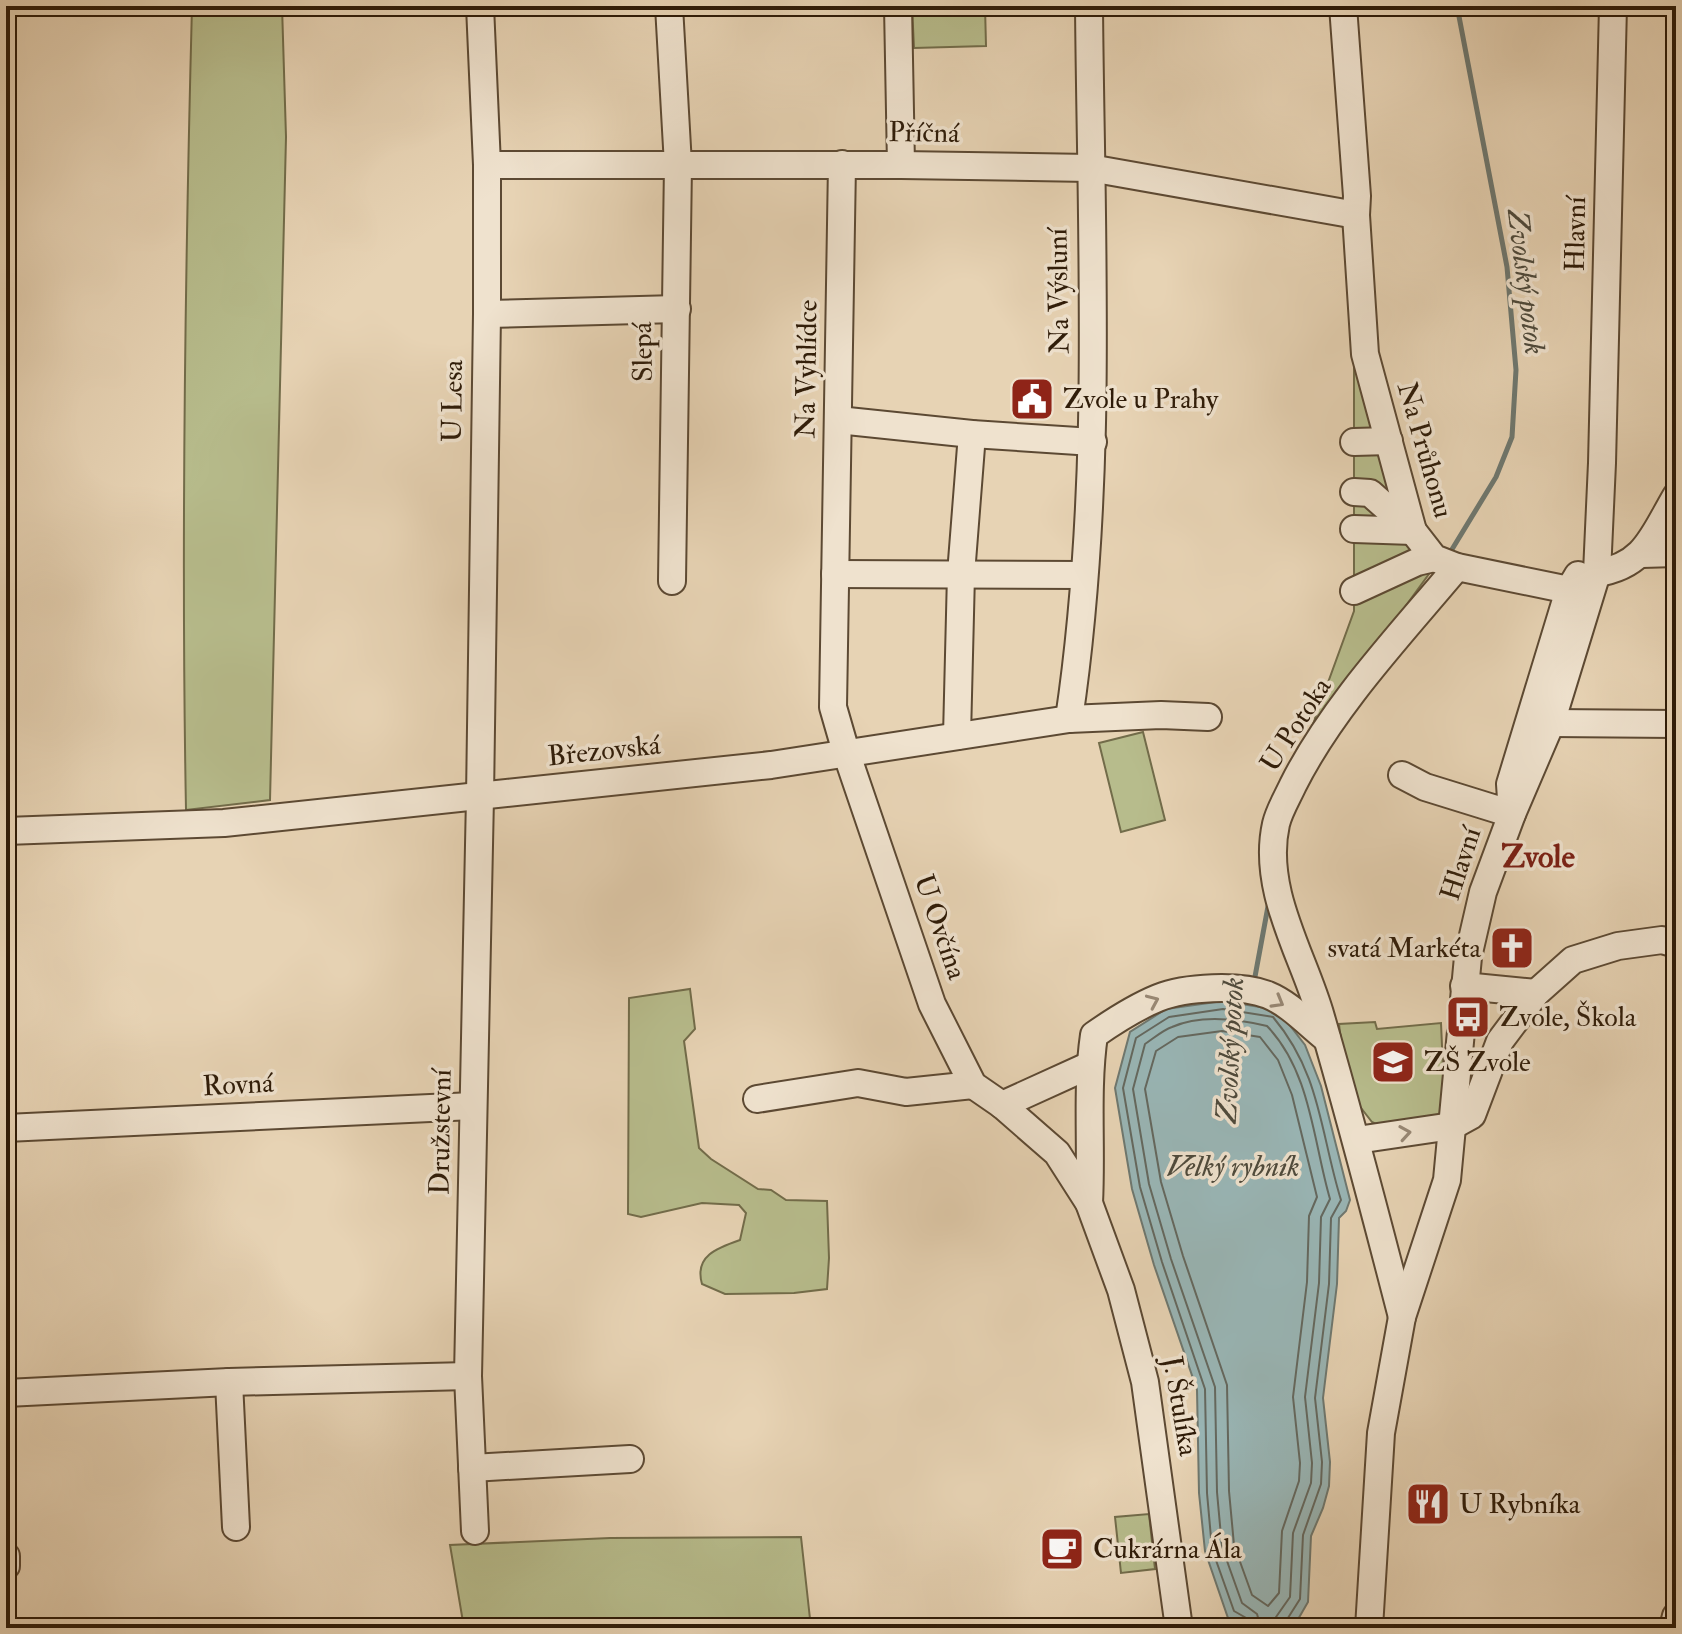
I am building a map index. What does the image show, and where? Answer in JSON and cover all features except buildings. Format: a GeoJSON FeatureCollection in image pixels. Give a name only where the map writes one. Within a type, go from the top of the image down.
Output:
{"type":"FeatureCollection","features":[{"type":"Feature","properties":{"kind":"street","name":"U Lesa"},"geometry":{"type":"LineString","coordinates":[[480,6],[487,165],[480,797]]}},
{"type":"Feature","properties":{"kind":"street"},"geometry":{"type":"LineString","coordinates":[[669,6],[678,165],[677,309]]}},
{"type":"Feature","properties":{"kind":"street"},"geometry":{"type":"LineString","coordinates":[[898,6],[901,165]]}},
{"type":"Feature","properties":{"kind":"street","name":"Na Výsluní"},"geometry":{"type":"LineString","coordinates":[[1069,719],[1077,663],[1093,442],[1089,6]]}},
{"type":"Feature","properties":{"kind":"street","name":"Na Průhonu"},"geometry":{"type":"LineString","coordinates":[[1343,6],[1365,354],[1413,531],[1446,563]]}},
{"type":"Feature","properties":{"kind":"street","name":"Hlavní"},"geometry":{"type":"LineString","coordinates":[[1452,1126],[1464,986],[1483,892],[1551,723],[1597,573],[1613,6]]}},
{"type":"Feature","properties":{"kind":"street","name":"Příčná"},"geometry":{"type":"LineString","coordinates":[[487,165],[842,164],[1090,168],[1356,215]]}},
{"type":"Feature","properties":{"kind":"street","name":"Na Vyhlídce"},"geometry":{"type":"LineString","coordinates":[[842,164],[833,707],[846,752]]}},
{"type":"Feature","properties":{"kind":"street","name":"Slepá"},"geometry":{"type":"LineString","coordinates":[[487,314],[677,309],[672,581]]}},
{"type":"Feature","properties":{"kind":"street"},"geometry":{"type":"LineString","coordinates":[[838,420],[972,434],[1093,442]]}},
{"type":"Feature","properties":{"kind":"street"},"geometry":{"type":"LineString","coordinates":[[957,736],[961,574],[972,434]]}},
{"type":"Feature","properties":{"kind":"street"},"geometry":{"type":"LineString","coordinates":[[1354,442],[1389,441]]}},
{"type":"Feature","properties":{"kind":"street","name":"Hlavní"},"geometry":{"type":"LineString","coordinates":[[1512,814],[1510,784],[1569,590],[1583,566],[1590,499],[1602,463]]}},
{"type":"Feature","properties":{"kind":"street"},"geometry":{"type":"LineString","coordinates":[[1354,492],[1370,493],[1413,531]]}},
{"type":"Feature","properties":{"kind":"street"},"geometry":{"type":"LineString","coordinates":[[1597,573],[1617,570],[1642,554],[1676,496]]}},
{"type":"Feature","properties":{"kind":"street"},"geometry":{"type":"LineString","coordinates":[[1354,529],[1413,531]]}},
{"type":"Feature","properties":{"kind":"street"},"geometry":{"type":"LineString","coordinates":[[1642,554],[1676,553]]}},
{"type":"Feature","properties":{"kind":"street"},"geometry":{"type":"LineString","coordinates":[[1354,591],[1417,562],[1446,563],[1569,590]]}},
{"type":"Feature","properties":{"kind":"street","name":"U Potoka"},"geometry":{"type":"LineString","coordinates":[[1327,1039],[1281,903],[1274,851],[1276,823],[1310,752],[1399,636],[1446,563]]}},
{"type":"Feature","properties":{"kind":"street"},"geometry":{"type":"LineString","coordinates":[[835,574],[1084,575]]}},
{"type":"Feature","properties":{"kind":"street","name":"Březovská"},"geometry":{"type":"LineString","coordinates":[[6,831],[224,823],[771,765],[1069,719],[1161,715],[1208,717]]}},
{"type":"Feature","properties":{"kind":"street"},"geometry":{"type":"LineString","coordinates":[[1551,723],[1676,724]]}},
{"type":"Feature","properties":{"kind":"street","name":"U Ovčína"},"geometry":{"type":"LineString","coordinates":[[846,752],[932,1004],[973,1085],[1002,1105]]}},
{"type":"Feature","properties":{"kind":"street"},"geometry":{"type":"LineString","coordinates":[[1402,775],[1425,787],[1512,814]]}},
{"type":"Feature","properties":{"kind":"street","name":"Družstevní"},"geometry":{"type":"LineString","coordinates":[[475,1531],[468,1376],[480,797]]}},
{"type":"Feature","properties":{"kind":"street"},"geometry":{"type":"LineString","coordinates":[[1357,1140],[1452,1126],[1472,1115],[1500,1041],[1536,993],[1573,960],[1618,946],[1662,940],[1676,944]]}},
{"type":"Feature","properties":{"kind":"street"},"geometry":{"type":"LineString","coordinates":[[1464,986],[1536,993]]}},
{"type":"Feature","properties":{"kind":"street","name":"J. Štulíka"},"geometry":{"type":"LineString","coordinates":[[1089,1203],[1092,1149],[1090,1065],[1094,1035],[1161,997],[1219,989],[1251,990],[1269,995],[1327,1039]]}},
{"type":"Feature","properties":{"kind":"street"},"geometry":{"type":"LineString","coordinates":[[1327,1039],[1357,1140],[1402,1317]]}},
{"type":"Feature","properties":{"kind":"street"},"geometry":{"type":"LineString","coordinates":[[1002,1105],[1090,1065]]}},
{"type":"Feature","properties":{"kind":"street"},"geometry":{"type":"LineString","coordinates":[[757,1099],[858,1083],[906,1092],[973,1085]]}},
{"type":"Feature","properties":{"kind":"street","name":"J. Štulíka"},"geometry":{"type":"LineString","coordinates":[[1002,1105],[1057,1153],[1089,1203],[1121,1290],[1145,1382],[1179,1628]]}},
{"type":"Feature","properties":{"kind":"street","name":"Rovná"},"geometry":{"type":"LineString","coordinates":[[6,1128],[473,1106]]}},
{"type":"Feature","properties":{"kind":"street"},"geometry":{"type":"LineString","coordinates":[[1369,1628],[1381,1433],[1402,1317],[1447,1180],[1452,1126]]}},
{"type":"Feature","properties":{"kind":"street"},"geometry":{"type":"LineString","coordinates":[[6,1393],[229,1382],[468,1376]]}},
{"type":"Feature","properties":{"kind":"street"},"geometry":{"type":"LineString","coordinates":[[229,1382],[236,1527]]}},
{"type":"Feature","properties":{"kind":"street"},"geometry":{"type":"LineString","coordinates":[[472,1468],[630,1459]]}},
{"type":"Feature","properties":{"kind":"street"},"geometry":{"type":"LineString","coordinates":[[6,1556],[6,1566]]}},
{"type":"Feature","properties":{"kind":"street"},"geometry":{"type":"LineString","coordinates":[[1673,1628],[1676,1616]]}},
{"type":"Feature","properties":{"kind":"green space"},"geometry":{"type":"Polygon","coordinates":[[[192,6],[282,6],[286,137],[270,800],[186,810],[184,408],[192,6]]]}},
{"type":"Feature","properties":{"kind":"green space"},"geometry":{"type":"Polygon","coordinates":[[[912,6],[985,6],[986,46],[914,48],[912,6]]]}},
{"type":"Feature","properties":{"kind":"green space"},"geometry":{"type":"Polygon","coordinates":[[[1354,364],[1407,535],[1434,567],[1306,743],[1354,611],[1354,364]]]}},
{"type":"Feature","properties":{"kind":"green space"},"geometry":{"type":"Polygon","coordinates":[[[1143,732],[1165,820],[1121,832],[1099,743],[1143,732]]]}},
{"type":"Feature","properties":{"kind":"green space"},"geometry":{"type":"Polygon","coordinates":[[[690,989],[695,1029],[684,1041],[699,1148],[758,1189],[771,1190],[786,1200],[827,1201],[827,1289],[725,1294],[702,1284],[701,1266],[709,1254],[740,1240],[746,1213],[739,1205],[702,1203],[641,1217],[628,1214],[629,998],[690,989]]]}},
{"type":"Feature","properties":{"kind":"green space","name":"ZŠ Zvole"},"geometry":{"type":"Polygon","coordinates":[[[1375,1022],[1377,1029],[1441,1023],[1445,1115],[1384,1128],[1372,1122],[1347,1090],[1339,1024],[1375,1022]]]}},
{"type":"Feature","properties":{"kind":"green space"},"geometry":{"type":"Polygon","coordinates":[[[1149,1514],[1155,1569],[1121,1573],[1115,1517],[1149,1514]]]}},
{"type":"Feature","properties":{"kind":"green space"},"geometry":{"type":"Polygon","coordinates":[[[801,1537],[811,1628],[464,1628],[450,1545],[610,1538],[801,1537]]]}},
{"type":"Feature","properties":{"kind":"water","name":"Velký rybník"},"geometry":{"type":"Polygon","coordinates":[[[1223,1001],[1278,1010],[1305,1045],[1321,1086],[1350,1200],[1339,1218],[1337,1284],[1323,1398],[1330,1462],[1329,1486],[1311,1536],[1308,1602],[1297,1621],[1288,1628],[1251,1628],[1228,1618],[1205,1551],[1199,1493],[1197,1390],[1154,1265],[1132,1189],[1115,1088],[1130,1032],[1166,1009],[1223,1001]]]}},
{"type":"Feature","properties":{"kind":"waterway","name":"Zvolský potok"},"geometry":{"type":"LineString","coordinates":[[1451,551],[1496,477],[1512,437],[1516,370],[1507,267],[1457,6]]}},
{"type":"Feature","properties":{"kind":"waterway","name":"Zvolský potok"},"geometry":{"type":"LineString","coordinates":[[1254,982],[1269,901]]}},
{"type":"Feature","properties":{"kind":"place","name":"Zvole u Prahy"},"geometry":{"type":"Point","coordinates":[1032,399]}},
{"type":"Feature","properties":{"kind":"place","name":"svatá Markéta"},"geometry":{"type":"Point","coordinates":[1512,948]}},
{"type":"Feature","properties":{"kind":"place","name":"Zvole, Škola"},"geometry":{"type":"Point","coordinates":[1468,1017]}},
{"type":"Feature","properties":{"kind":"place","name":"ZŠ Zvole"},"geometry":{"type":"Point","coordinates":[1393,1062]}},
{"type":"Feature","properties":{"kind":"place","name":"U Rybníka"},"geometry":{"type":"Point","coordinates":[1428,1504]}},
{"type":"Feature","properties":{"kind":"place","name":"Cukrárna Ála"},"geometry":{"type":"Point","coordinates":[1062,1549]}},
{"type":"Feature","properties":{"kind":"district","name":"Zvole"},"geometry":{"type":"Point","coordinates":[1538,857]}}]}
